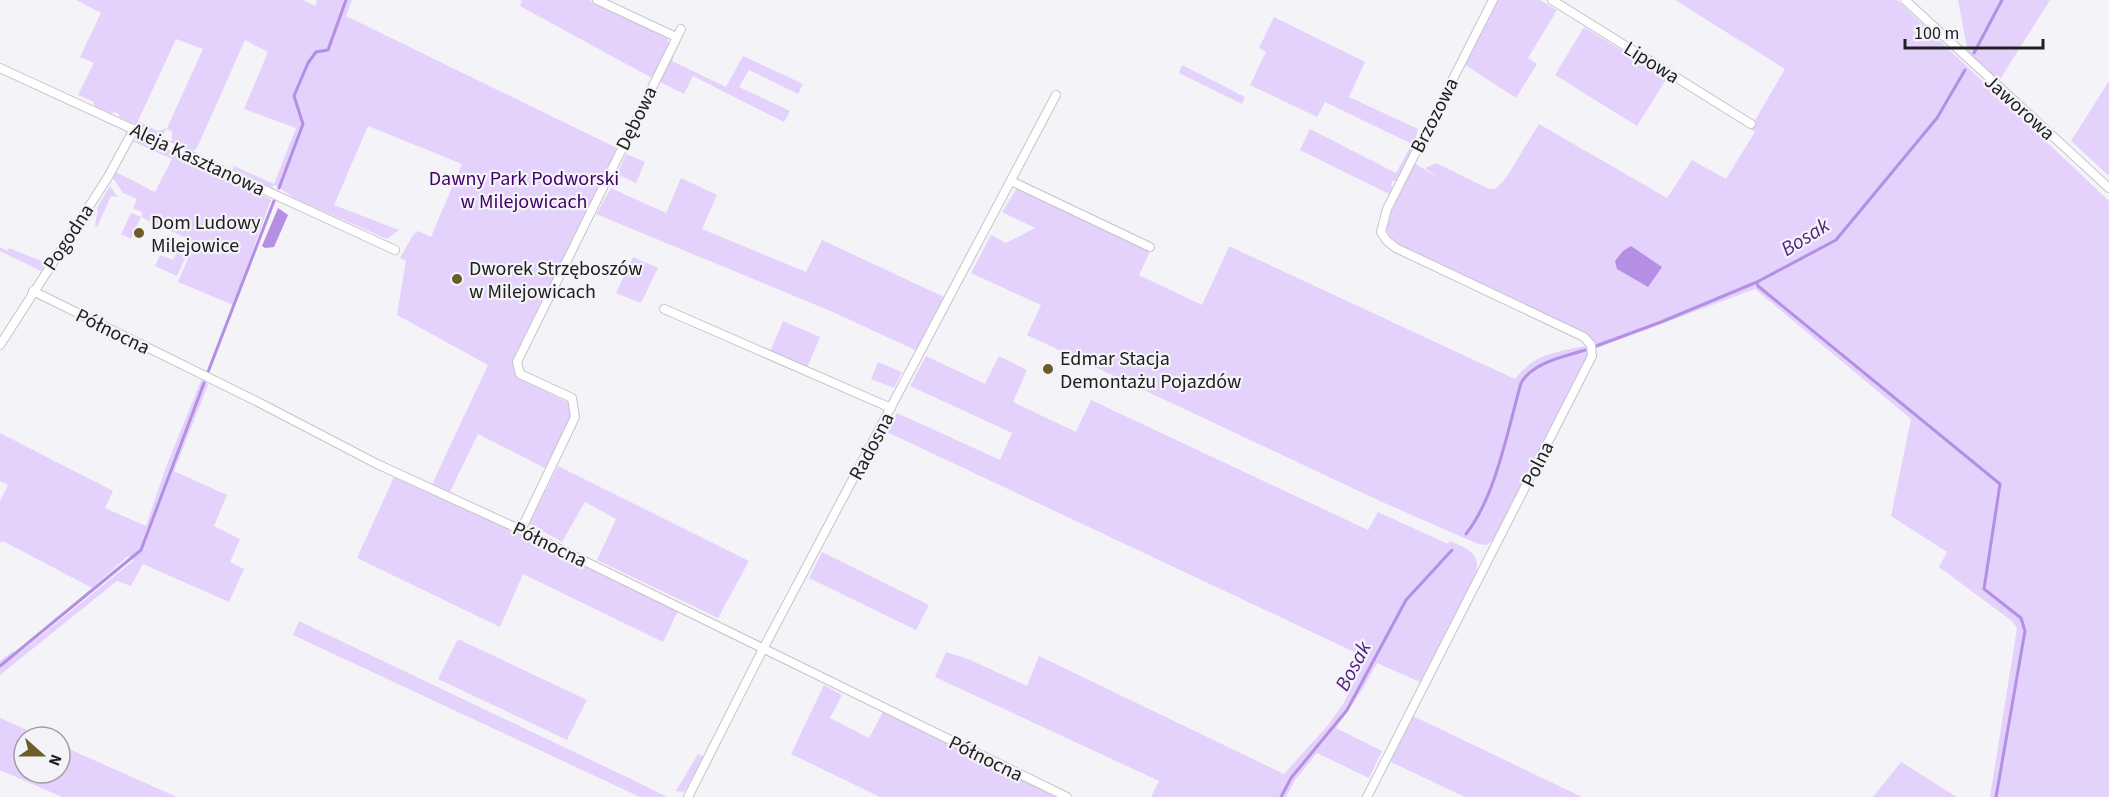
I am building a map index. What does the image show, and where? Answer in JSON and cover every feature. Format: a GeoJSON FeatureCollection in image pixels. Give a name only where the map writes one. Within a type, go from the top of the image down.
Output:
{"type":"FeatureCollection","features":[{"type":"Feature","properties":{"kind":"street","name":"Dębowa"},"geometry":{"type":"LineString","coordinates":[[521,530],[575,417],[572,398],[520,374],[517,362],[679,33],[597,0]]}},
{"type":"Feature","properties":{"kind":"street","name":"Brzozowa"},"geometry":{"type":"LineString","coordinates":[[1381,232],[1387,208],[1493,0]]}},
{"type":"Feature","properties":{"kind":"street","name":"Lipowa"},"geometry":{"type":"LineString","coordinates":[[1552,0],[1751,124]]}},
{"type":"Feature","properties":{"kind":"street","name":"Jaworowa"},"geometry":{"type":"LineString","coordinates":[[1905,0],[2109,188]]}},
{"type":"Feature","properties":{"kind":"street","name":"Aleja Kasztanowa"},"geometry":{"type":"LineString","coordinates":[[0,68],[395,250]]}},
{"type":"Feature","properties":{"kind":"street","name":"Radosna"},"geometry":{"type":"LineString","coordinates":[[688,797],[763,649],[1056,95]]}},
{"type":"Feature","properties":{"kind":"street","name":"Pogodna"},"geometry":{"type":"LineString","coordinates":[[0,345],[108,177],[134,129]]}},
{"type":"Feature","properties":{"kind":"street"},"geometry":{"type":"LineString","coordinates":[[1011,181],[1150,247]]}},
{"type":"Feature","properties":{"kind":"street","name":"Polna"},"geometry":{"type":"LineString","coordinates":[[1367,797],[1592,356],[1591,345],[1584,337],[1396,248],[1381,232]]}},
{"type":"Feature","properties":{"kind":"street","name":"Północna"},"geometry":{"type":"LineString","coordinates":[[33,291],[260,403],[377,464],[521,530],[1067,797]]}},
{"type":"Feature","properties":{"kind":"street"},"geometry":{"type":"LineString","coordinates":[[664,309],[891,408]]}},
{"type":"Feature","properties":{"kind":"green space","name":"Dawny Park Podworski w Milejowicach"},"geometry":{"type":"Polygon","coordinates":[[[76,0],[303,0],[315,6],[317,0],[352,0],[346,16],[619,149],[513,359],[516,377],[569,403],[571,419],[547,469],[478,434],[446,500],[678,611],[663,642],[523,574],[500,627],[357,558],[394,477],[428,493],[488,365],[397,315],[406,261],[400,258],[413,235],[418,231],[431,237],[462,164],[368,126],[334,205],[399,230],[387,239],[296,199],[275,185],[271,187],[233,169],[234,166],[274,184],[296,128],[244,109],[268,52],[245,40],[197,148],[193,151],[172,142],[172,131],[166,129],[163,134],[158,135],[119,117],[119,114],[114,112],[111,114],[94,106],[94,102],[78,95],[94,63],[80,57],[101,13],[76,0]],[[176,39],[138,121],[158,131],[167,128],[203,49],[176,39]]]}},
{"type":"Feature","properties":{"kind":"green space"},"geometry":{"type":"Polygon","coordinates":[[[522,0],[589,0],[662,32],[669,44],[652,78],[520,6],[522,0]]]}},
{"type":"Feature","properties":{"kind":"green space"},"geometry":{"type":"Polygon","coordinates":[[[1498,0],[1540,0],[1557,10],[1528,58],[1537,64],[1516,98],[1464,64],[1498,0]]]}},
{"type":"Feature","properties":{"kind":"green space"},"geometry":{"type":"Polygon","coordinates":[[[1675,0],[1897,0],[2109,201],[2109,797],[1990,797],[2017,628],[2012,621],[1939,567],[1947,552],[1891,516],[1911,419],[1755,289],[1597,348],[1591,340],[1400,246],[1388,233],[1386,224],[1391,206],[1413,162],[1438,178],[1425,168],[1436,163],[1489,189],[1495,189],[1506,178],[1539,124],[1667,198],[1692,160],[1726,179],[1755,132],[1750,129],[1785,69],[1675,0]]]}},
{"type":"Feature","properties":{"kind":"green space"},"geometry":{"type":"Polygon","coordinates":[[[1958,0],[2050,0],[1999,81],[1968,53],[1958,0]]]}},
{"type":"Feature","properties":{"kind":"green space"},"geometry":{"type":"Polygon","coordinates":[[[1274,17],[1365,62],[1349,97],[1418,129],[1417,140],[1397,181],[1392,181],[1393,188],[1389,194],[1300,150],[1310,129],[1396,173],[1412,144],[1325,102],[1317,117],[1250,85],[1266,52],[1259,48],[1274,17]]]}},
{"type":"Feature","properties":{"kind":"green space"},"geometry":{"type":"Polygon","coordinates":[[[1584,27],[1667,78],[1637,126],[1555,75],[1584,27]]]}},
{"type":"Feature","properties":{"kind":"green space"},"geometry":{"type":"Polygon","coordinates":[[[674,56],[672,61],[726,87],[743,56],[803,84],[798,94],[749,70],[739,87],[790,111],[784,122],[693,76],[684,94],[660,82],[669,59],[674,56]]]}},
{"type":"Feature","properties":{"kind":"green space"},"geometry":{"type":"Polygon","coordinates":[[[1182,65],[1245,97],[1242,104],[1179,73],[1182,65]]]}},
{"type":"Feature","properties":{"kind":"green space"},"geometry":{"type":"Polygon","coordinates":[[[2109,81],[2109,176],[2071,141],[2109,81]]]}},
{"type":"Feature","properties":{"kind":"green space"},"geometry":{"type":"Polygon","coordinates":[[[140,139],[215,172],[216,170],[271,200],[233,305],[178,282],[195,242],[141,217],[143,213],[133,208],[137,199],[123,193],[113,178],[114,171],[155,192],[172,159],[132,141],[140,139]]]}},
{"type":"Feature","properties":{"kind":"green space"},"geometry":{"type":"Polygon","coordinates":[[[626,154],[645,162],[636,183],[617,174],[626,154]]]}},
{"type":"Feature","properties":{"kind":"green space"},"geometry":{"type":"Polygon","coordinates":[[[681,178],[717,195],[702,229],[806,272],[822,240],[944,297],[917,351],[833,312],[596,214],[611,188],[666,213],[681,178]]]}},
{"type":"Feature","properties":{"kind":"green space"},"geometry":{"type":"Polygon","coordinates":[[[1020,183],[1153,245],[1139,275],[1202,305],[1231,247],[1515,379],[1530,364],[1546,355],[1585,346],[1588,352],[1587,360],[1493,540],[1487,545],[1478,544],[1382,502],[1027,335],[1041,305],[971,273],[991,235],[1006,243],[1035,228],[1002,212],[1020,183]]]}},
{"type":"Feature","properties":{"kind":"green space"},"geometry":{"type":"Polygon","coordinates":[[[110,186],[118,197],[111,196],[97,227],[95,226],[98,206],[110,186]]]}},
{"type":"Feature","properties":{"kind":"green space"},"geometry":{"type":"Polygon","coordinates":[[[131,213],[141,217],[131,239],[121,234],[131,213]]]}},
{"type":"Feature","properties":{"kind":"green space"},"geometry":{"type":"Polygon","coordinates":[[[182,241],[191,245],[177,276],[155,266],[160,255],[173,260],[182,241]]]}},
{"type":"Feature","properties":{"kind":"green space"},"geometry":{"type":"Polygon","coordinates":[[[0,247],[7,251],[9,248],[41,261],[45,265],[41,271],[0,251],[0,247]]]}},
{"type":"Feature","properties":{"kind":"green space"},"geometry":{"type":"Polygon","coordinates":[[[633,257],[658,268],[641,303],[616,293],[633,257]]]}},
{"type":"Feature","properties":{"kind":"green space"},"geometry":{"type":"Polygon","coordinates":[[[783,321],[820,337],[807,368],[770,352],[783,321]]]}},
{"type":"Feature","properties":{"kind":"green space"},"geometry":{"type":"Polygon","coordinates":[[[926,356],[985,384],[999,356],[1027,370],[1013,402],[1076,432],[1091,400],[1368,530],[1378,512],[1448,544],[1450,541],[1457,544],[1473,554],[1477,564],[1474,579],[1420,682],[1377,663],[1336,728],[1382,751],[1369,778],[1317,753],[1295,780],[1286,797],[1151,797],[1159,781],[935,677],[946,652],[968,659],[1027,686],[1039,656],[1284,774],[1328,725],[1343,704],[1367,658],[887,432],[897,413],[1000,460],[1012,433],[910,386],[926,356]]]}},
{"type":"Feature","properties":{"kind":"green space"},"geometry":{"type":"Polygon","coordinates":[[[878,362],[902,372],[894,388],[871,379],[878,362]]]}},
{"type":"Feature","properties":{"kind":"green space"},"geometry":{"type":"Polygon","coordinates":[[[202,378],[208,385],[174,471],[227,495],[214,526],[240,539],[230,562],[244,569],[229,602],[143,564],[131,586],[117,581],[0,675],[0,661],[13,651],[18,654],[134,560],[128,556],[92,588],[3,541],[0,543],[0,501],[8,485],[0,481],[0,433],[113,491],[105,508],[146,526],[166,467],[202,378]]]}},
{"type":"Feature","properties":{"kind":"green space"},"geometry":{"type":"Polygon","coordinates":[[[558,466],[749,561],[718,618],[597,560],[616,519],[585,502],[562,542],[529,524],[558,466]]]}},
{"type":"Feature","properties":{"kind":"green space"},"geometry":{"type":"Polygon","coordinates":[[[822,552],[929,605],[916,630],[809,578],[822,552]]]}},
{"type":"Feature","properties":{"kind":"green space"},"geometry":{"type":"Polygon","coordinates":[[[299,621],[667,797],[640,797],[293,635],[299,621]]]}},
{"type":"Feature","properties":{"kind":"green space"},"geometry":{"type":"Polygon","coordinates":[[[458,639],[587,700],[567,740],[438,679],[458,639]]]}},
{"type":"Feature","properties":{"kind":"green space"},"geometry":{"type":"Polygon","coordinates":[[[824,685],[842,695],[830,718],[869,738],[883,712],[1058,797],[880,797],[791,754],[824,685]]]}},
{"type":"Feature","properties":{"kind":"green space"},"geometry":{"type":"Polygon","coordinates":[[[1413,716],[1582,797],[1465,797],[1393,763],[1390,760],[1413,716]]]}},
{"type":"Feature","properties":{"kind":"green space"},"geometry":{"type":"Polygon","coordinates":[[[0,718],[16,725],[12,725],[12,775],[0,770],[0,718]]]}},
{"type":"Feature","properties":{"kind":"green space"},"geometry":{"type":"Polygon","coordinates":[[[72,750],[177,797],[62,797],[34,785],[72,785],[72,750]]]}},
{"type":"Feature","properties":{"kind":"green space"},"geometry":{"type":"Polygon","coordinates":[[[698,754],[704,757],[684,792],[676,791],[698,754]]]}},
{"type":"Feature","properties":{"kind":"green space"},"geometry":{"type":"Polygon","coordinates":[[[1901,762],[1957,797],[1873,797],[1901,762]]]}},
{"type":"Feature","properties":{"kind":"shaded area"},"geometry":{"type":"Polygon","coordinates":[[[278,208],[288,215],[274,247],[265,248],[262,246],[278,208]]]}},
{"type":"Feature","properties":{"kind":"shaded area"},"geometry":{"type":"Polygon","coordinates":[[[1631,246],[1662,267],[1648,287],[1617,269],[1615,261],[1623,251],[1631,246]]]}},
{"type":"Feature","properties":{"kind":"waterway"},"geometry":{"type":"LineString","coordinates":[[279,188],[303,124],[294,96],[308,63],[316,52],[328,50],[346,0]]}},
{"type":"Feature","properties":{"kind":"waterway","name":"Bosak"},"geometry":{"type":"LineString","coordinates":[[1974,53],[2002,0]]}},
{"type":"Feature","properties":{"kind":"waterway","name":"Bosak"},"geometry":{"type":"LineString","coordinates":[[1596,346],[1757,282],[1836,240],[1937,118],[1965,70]]}},
{"type":"Feature","properties":{"kind":"waterway"},"geometry":{"type":"LineString","coordinates":[[208,372],[274,201]]}},
{"type":"Feature","properties":{"kind":"waterway"},"geometry":{"type":"LineString","coordinates":[[1757,282],[1758,286],[2000,484],[1984,589],[2021,618],[2025,631],[1996,797]]}},
{"type":"Feature","properties":{"kind":"waterway","name":"Bosak"},"geometry":{"type":"LineString","coordinates":[[1466,534],[1493,482],[1521,383],[1526,376],[1541,365],[1585,350]]}},
{"type":"Feature","properties":{"kind":"waterway"},"geometry":{"type":"LineString","coordinates":[[0,666],[141,550],[204,383]]}},
{"type":"Feature","properties":{"kind":"waterway","name":"Bosak"},"geometry":{"type":"LineString","coordinates":[[1281,797],[1291,778],[1347,710],[1406,600],[1452,550]]}},
{"type":"Feature","properties":{"kind":"place","name":"Dom Ludowy Milejowice"},"geometry":{"type":"Point","coordinates":[139,233]}},
{"type":"Feature","properties":{"kind":"place","name":"Dworek Strzęboszów w Milejowicach"},"geometry":{"type":"Point","coordinates":[457,279]}},
{"type":"Feature","properties":{"kind":"place","name":"Edmar Stacja Demontażu Pojazdów"},"geometry":{"type":"Point","coordinates":[1048,369]}}]}
